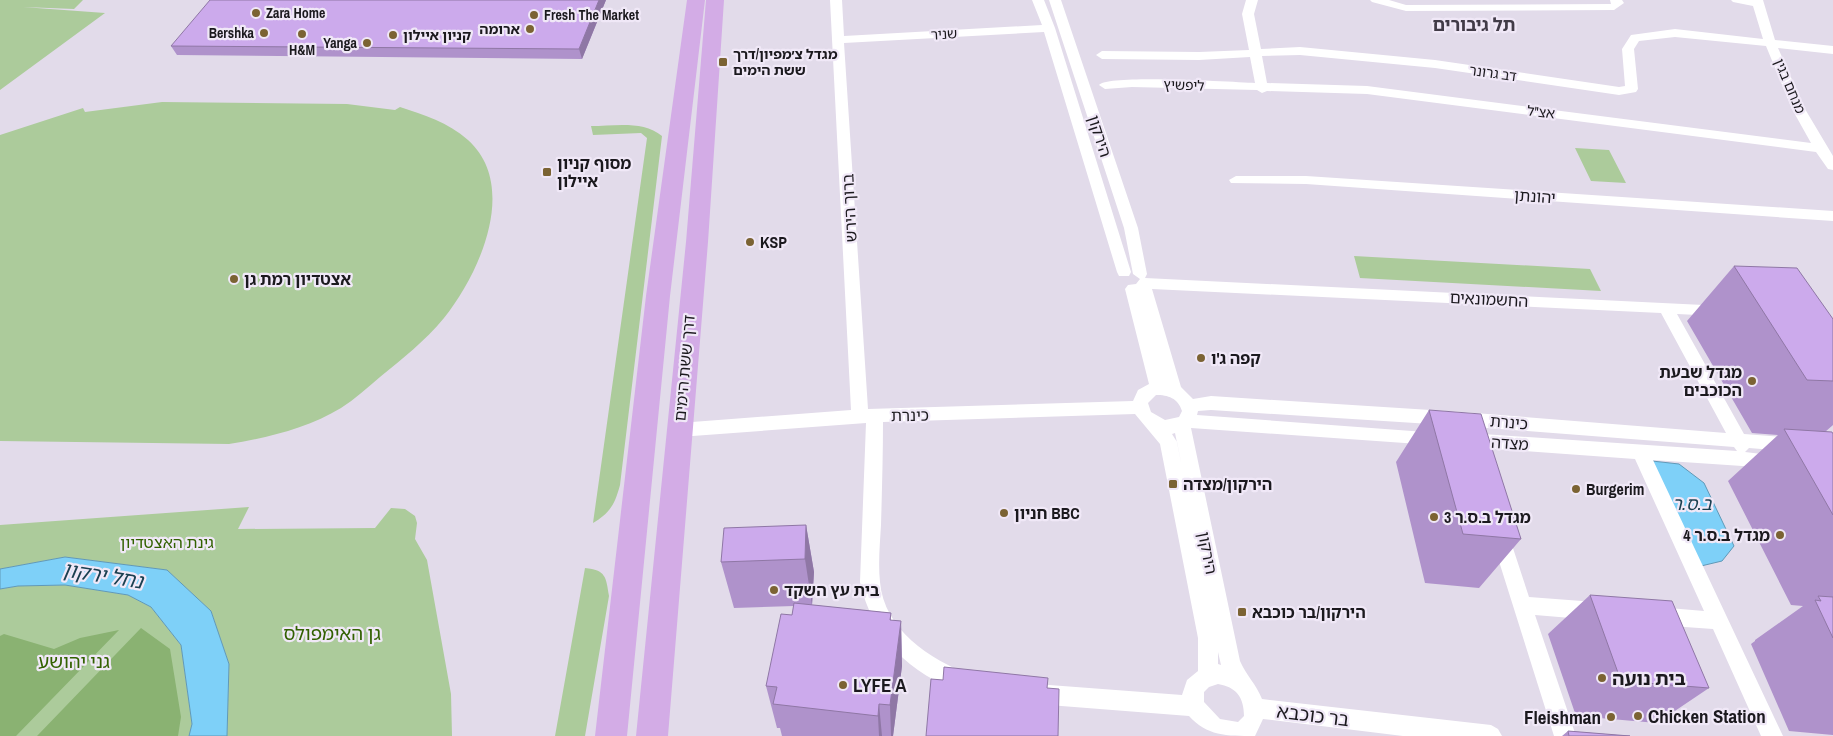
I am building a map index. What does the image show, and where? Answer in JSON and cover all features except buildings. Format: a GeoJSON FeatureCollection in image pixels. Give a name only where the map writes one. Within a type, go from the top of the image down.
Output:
{"type":"FeatureCollection","features":[{"type":"Feature","properties":{"kind":"main road","name":"דרך ששת הימים"},"geometry":{"type":"LineString","coordinates":[[611,736],[658,296],[696,0]]}},
{"type":"Feature","properties":{"kind":"main road","name":"דרך ששת הימים"},"geometry":{"type":"LineString","coordinates":[[652,736],[691,292],[698,242],[716,0]]}},
{"type":"Feature","properties":{"kind":"street","name":"ברוך הירש"},"geometry":{"type":"LineString","coordinates":[[836,0],[868,416],[870,582],[875,602],[889,628],[900,642],[924,662],[952,680],[980,686]]}},
{"type":"Feature","properties":{"kind":"street","name":"הירקון"},"geometry":{"type":"LineString","coordinates":[[1038,0],[1124,272],[1119,276],[1119,282],[1125,287],[1140,283]]}},
{"type":"Feature","properties":{"kind":"street","name":"הירקון"},"geometry":{"type":"LineString","coordinates":[[1055,0],[1131,228],[1140,283],[1167,390]]}},
{"type":"Feature","properties":{"kind":"street"},"geometry":{"type":"LineString","coordinates":[[1252,0],[1248,14],[1262,88]]}},
{"type":"Feature","properties":{"kind":"street"},"geometry":{"type":"LineString","coordinates":[[1376,0],[1406,8],[1614,7],[1618,3],[1616,0]]}},
{"type":"Feature","properties":{"kind":"street"},"geometry":{"type":"LineString","coordinates":[[1737,0],[1757,2]]}},
{"type":"Feature","properties":{"kind":"street","name":"מנחם בגין"},"geometry":{"type":"LineString","coordinates":[[1757,2],[1792,96],[1818,148],[1833,166]]}},
{"type":"Feature","properties":{"kind":"street","name":"שניר"},"geometry":{"type":"LineString","coordinates":[[839,40],[1048,28]]}},
{"type":"Feature","properties":{"kind":"street","name":"דב גרונר"},"geometry":{"type":"LineString","coordinates":[[1102,54],[1199,56],[1300,51],[1435,64],[1618,91],[1632,89],[1628,49],[1635,38],[1675,33],[1833,50]]}},
{"type":"Feature","properties":{"kind":"street","name":"ליפשיץ"},"geometry":{"type":"LineString","coordinates":[[1105,85],[1132,83],[1262,88]]}},
{"type":"Feature","properties":{"kind":"street","name":"אצ\"ל"},"geometry":{"type":"LineString","coordinates":[[1262,88],[1368,90],[1698,132],[1751,141],[1818,148]]}},
{"type":"Feature","properties":{"kind":"street","name":"יהונתן"},"geometry":{"type":"LineString","coordinates":[[1236,180],[1306,180],[1833,216]]}},
{"type":"Feature","properties":{"kind":"street","name":"החשמונאים"},"geometry":{"type":"LineString","coordinates":[[1140,283],[1735,311]]}},
{"type":"Feature","properties":{"kind":"street"},"geometry":{"type":"LineString","coordinates":[[1666,308],[1750,460]]}},
{"type":"Feature","properties":{"kind":"street"},"geometry":{"type":"LineString","coordinates":[[1167,390],[1183,396],[1186,417],[1170,427],[1156,425],[1146,418],[1140,407],[1144,394],[1167,390]]}},
{"type":"Feature","properties":{"kind":"street","name":"כינרת"},"geometry":{"type":"LineString","coordinates":[[1186,417],[1211,403],[1462,418],[1833,448]]}},
{"type":"Feature","properties":{"kind":"street","name":"כינרת"},"geometry":{"type":"LineString","coordinates":[[680,430],[868,416],[1140,407]]}},
{"type":"Feature","properties":{"kind":"street","name":"הירקון"},"geometry":{"type":"LineString","coordinates":[[1186,417],[1230,662],[1239,681]]}},
{"type":"Feature","properties":{"kind":"street","name":"מצדה"},"geometry":{"type":"LineString","coordinates":[[1186,417],[1469,440],[1780,462],[1780,479]]}},
{"type":"Feature","properties":{"kind":"street"},"geometry":{"type":"LineString","coordinates":[[1462,418],[1475,458]]}},
{"type":"Feature","properties":{"kind":"street","name":"הירקון"},"geometry":{"type":"LineString","coordinates":[[1156,425],[1168,442],[1208,638],[1208,675]]}},
{"type":"Feature","properties":{"kind":"street"},"geometry":{"type":"LineString","coordinates":[[1641,452],[1772,736]]}},
{"type":"Feature","properties":{"kind":"street"},"geometry":{"type":"LineString","coordinates":[[1496,522],[1566,736]]}},
{"type":"Feature","properties":{"kind":"street"},"geometry":{"type":"LineString","coordinates":[[1523,605],[1611,612]]}},
{"type":"Feature","properties":{"kind":"street"},"geometry":{"type":"LineString","coordinates":[[1641,614],[1718,618]]}},
{"type":"Feature","properties":{"kind":"street"},"geometry":{"type":"LineString","coordinates":[[1218,674],[1239,681],[1253,698],[1251,724],[1242,732],[1232,735],[1214,733],[1197,716],[1193,706],[1194,687],[1208,675],[1218,674]]}},
{"type":"Feature","properties":{"kind":"street"},"geometry":{"type":"LineString","coordinates":[[1018,693],[1193,706]]}},
{"type":"Feature","properties":{"kind":"street","name":"בר כוכבא"},"geometry":{"type":"LineString","coordinates":[[1251,724],[1491,736]]}},
{"type":"Feature","properties":{"kind":"green space"},"geometry":{"type":"Polygon","coordinates":[[[0,0],[83,0],[74,9],[23,7],[105,13],[0,90],[0,0]]]}},
{"type":"Feature","properties":{"kind":"green space","name":"אצטדיון רמת גן"},"geometry":{"type":"Polygon","coordinates":[[[162,102],[347,104],[395,110],[400,107],[452,128],[468,140],[483,159],[491,181],[492,205],[489,229],[481,254],[470,278],[444,318],[413,349],[346,405],[301,427],[258,439],[229,444],[0,441],[0,135],[83,108],[85,112],[162,102]]]}},
{"type":"Feature","properties":{"kind":"green space"},"geometry":{"type":"Polygon","coordinates":[[[591,126],[637,126],[654,131],[662,136],[620,485],[611,507],[604,516],[593,523],[647,138],[641,133],[593,135],[591,126]]]}},
{"type":"Feature","properties":{"kind":"green space"},"geometry":{"type":"Polygon","coordinates":[[[1575,148],[1609,150],[1626,183],[1591,181],[1575,148]]]}},
{"type":"Feature","properties":{"kind":"green space"},"geometry":{"type":"Polygon","coordinates":[[[1354,256],[1590,269],[1601,291],[1360,278],[1354,256]]]}},
{"type":"Feature","properties":{"kind":"green space","name":"גן האימפולס"},"geometry":{"type":"Polygon","coordinates":[[[249,507],[238,529],[375,528],[391,508],[405,509],[415,516],[417,523],[415,539],[427,560],[451,694],[452,736],[227,736],[229,664],[211,611],[167,570],[65,557],[0,569],[0,525],[249,507]]]}},
{"type":"Feature","properties":{"kind":"green space"},"geometry":{"type":"Polygon","coordinates":[[[585,568],[597,571],[604,576],[609,596],[585,736],[555,736],[585,568]]]}},
{"type":"Feature","properties":{"kind":"green space","name":"גני יהושע"},"geometry":{"type":"Polygon","coordinates":[[[65,585],[128,595],[151,607],[181,645],[192,724],[189,736],[0,736],[0,589],[18,586],[65,585]]]}},
{"type":"Feature","properties":{"kind":"green space"},"geometry":{"type":"Polygon","coordinates":[[[141,628],[170,649],[181,717],[178,736],[37,736],[141,628]]]}},
{"type":"Feature","properties":{"kind":"green space"},"geometry":{"type":"Polygon","coordinates":[[[119,630],[16,736],[0,736],[0,636],[4,634],[54,649],[80,638],[119,630]]]}},
{"type":"Feature","properties":{"kind":"water","name":"ב.ס.ר"},"geometry":{"type":"Polygon","coordinates":[[[1652,461],[1679,464],[1704,483],[1734,546],[1722,561],[1701,566],[1652,461]]]}},
{"type":"Feature","properties":{"kind":"water","name":"נחל ירקון"},"geometry":{"type":"Polygon","coordinates":[[[65,557],[167,570],[211,611],[229,664],[227,736],[189,736],[192,724],[181,645],[151,607],[128,595],[65,585],[18,586],[0,589],[0,569],[65,557]]]}},
{"type":"Feature","properties":{"kind":"place","name":"Zara Home"},"geometry":{"type":"Point","coordinates":[256,13]}},
{"type":"Feature","properties":{"kind":"place","name":"Fresh The Market"},"geometry":{"type":"Point","coordinates":[534,15]}},
{"type":"Feature","properties":{"kind":"place","name":"ארומה"},"geometry":{"type":"Point","coordinates":[530,29]}},
{"type":"Feature","properties":{"kind":"place","name":"Bershka"},"geometry":{"type":"Point","coordinates":[264,33]}},
{"type":"Feature","properties":{"kind":"place","name":"H&M"},"geometry":{"type":"Point","coordinates":[302,34]}},
{"type":"Feature","properties":{"kind":"place","name":"קניון איילון"},"geometry":{"type":"Point","coordinates":[393,35]}},
{"type":"Feature","properties":{"kind":"place","name":"Yanga"},"geometry":{"type":"Point","coordinates":[367,43]}},
{"type":"Feature","properties":{"kind":"place","name":"מגדל צ׳מפיון/דרך ששת הימים"},"geometry":{"type":"Point","coordinates":[723,62]}},
{"type":"Feature","properties":{"kind":"place","name":"מסוף קניון איילון"},"geometry":{"type":"Point","coordinates":[547,172]}},
{"type":"Feature","properties":{"kind":"place","name":"KSP"},"geometry":{"type":"Point","coordinates":[750,242]}},
{"type":"Feature","properties":{"kind":"place","name":"אצטדיון רמת גן"},"geometry":{"type":"Point","coordinates":[234,279]}},
{"type":"Feature","properties":{"kind":"place","name":"קפה ג'ו"},"geometry":{"type":"Point","coordinates":[1201,358]}},
{"type":"Feature","properties":{"kind":"place","name":"מגדל שבעת הכוכבים"},"geometry":{"type":"Point","coordinates":[1752,381]}},
{"type":"Feature","properties":{"kind":"place","name":"הירקון/מצדה"},"geometry":{"type":"Point","coordinates":[1173,484]}},
{"type":"Feature","properties":{"kind":"place","name":"Burgerim"},"geometry":{"type":"Point","coordinates":[1576,489]}},
{"type":"Feature","properties":{"kind":"place","name":"חניון BBC"},"geometry":{"type":"Point","coordinates":[1004,513]}},
{"type":"Feature","properties":{"kind":"place","name":"מגדל ב.ס.ר 3"},"geometry":{"type":"Point","coordinates":[1434,517]}},
{"type":"Feature","properties":{"kind":"place","name":"מגדל ב.ס.ר 4"},"geometry":{"type":"Point","coordinates":[1780,535]}},
{"type":"Feature","properties":{"kind":"place","name":"בית עץ השקד"},"geometry":{"type":"Point","coordinates":[774,590]}},
{"type":"Feature","properties":{"kind":"place","name":"הירקון/בר כוכבא"},"geometry":{"type":"Point","coordinates":[1242,612]}},
{"type":"Feature","properties":{"kind":"place","name":"בית נועה"},"geometry":{"type":"Point","coordinates":[1602,678]}},
{"type":"Feature","properties":{"kind":"place","name":"LYFE A"},"geometry":{"type":"Point","coordinates":[843,685]}},
{"type":"Feature","properties":{"kind":"place","name":"Chicken Station"},"geometry":{"type":"Point","coordinates":[1638,716]}},
{"type":"Feature","properties":{"kind":"place","name":"Fleishman"},"geometry":{"type":"Point","coordinates":[1611,717]}},
{"type":"Feature","properties":{"kind":"district","name":"תל גיבורים"},"geometry":{"type":"Point","coordinates":[1474,24]}},
{"type":"Feature","properties":{"kind":"park label","name":"גינת האצטדיון"},"geometry":{"type":"Point","coordinates":[167,542]}}]}
